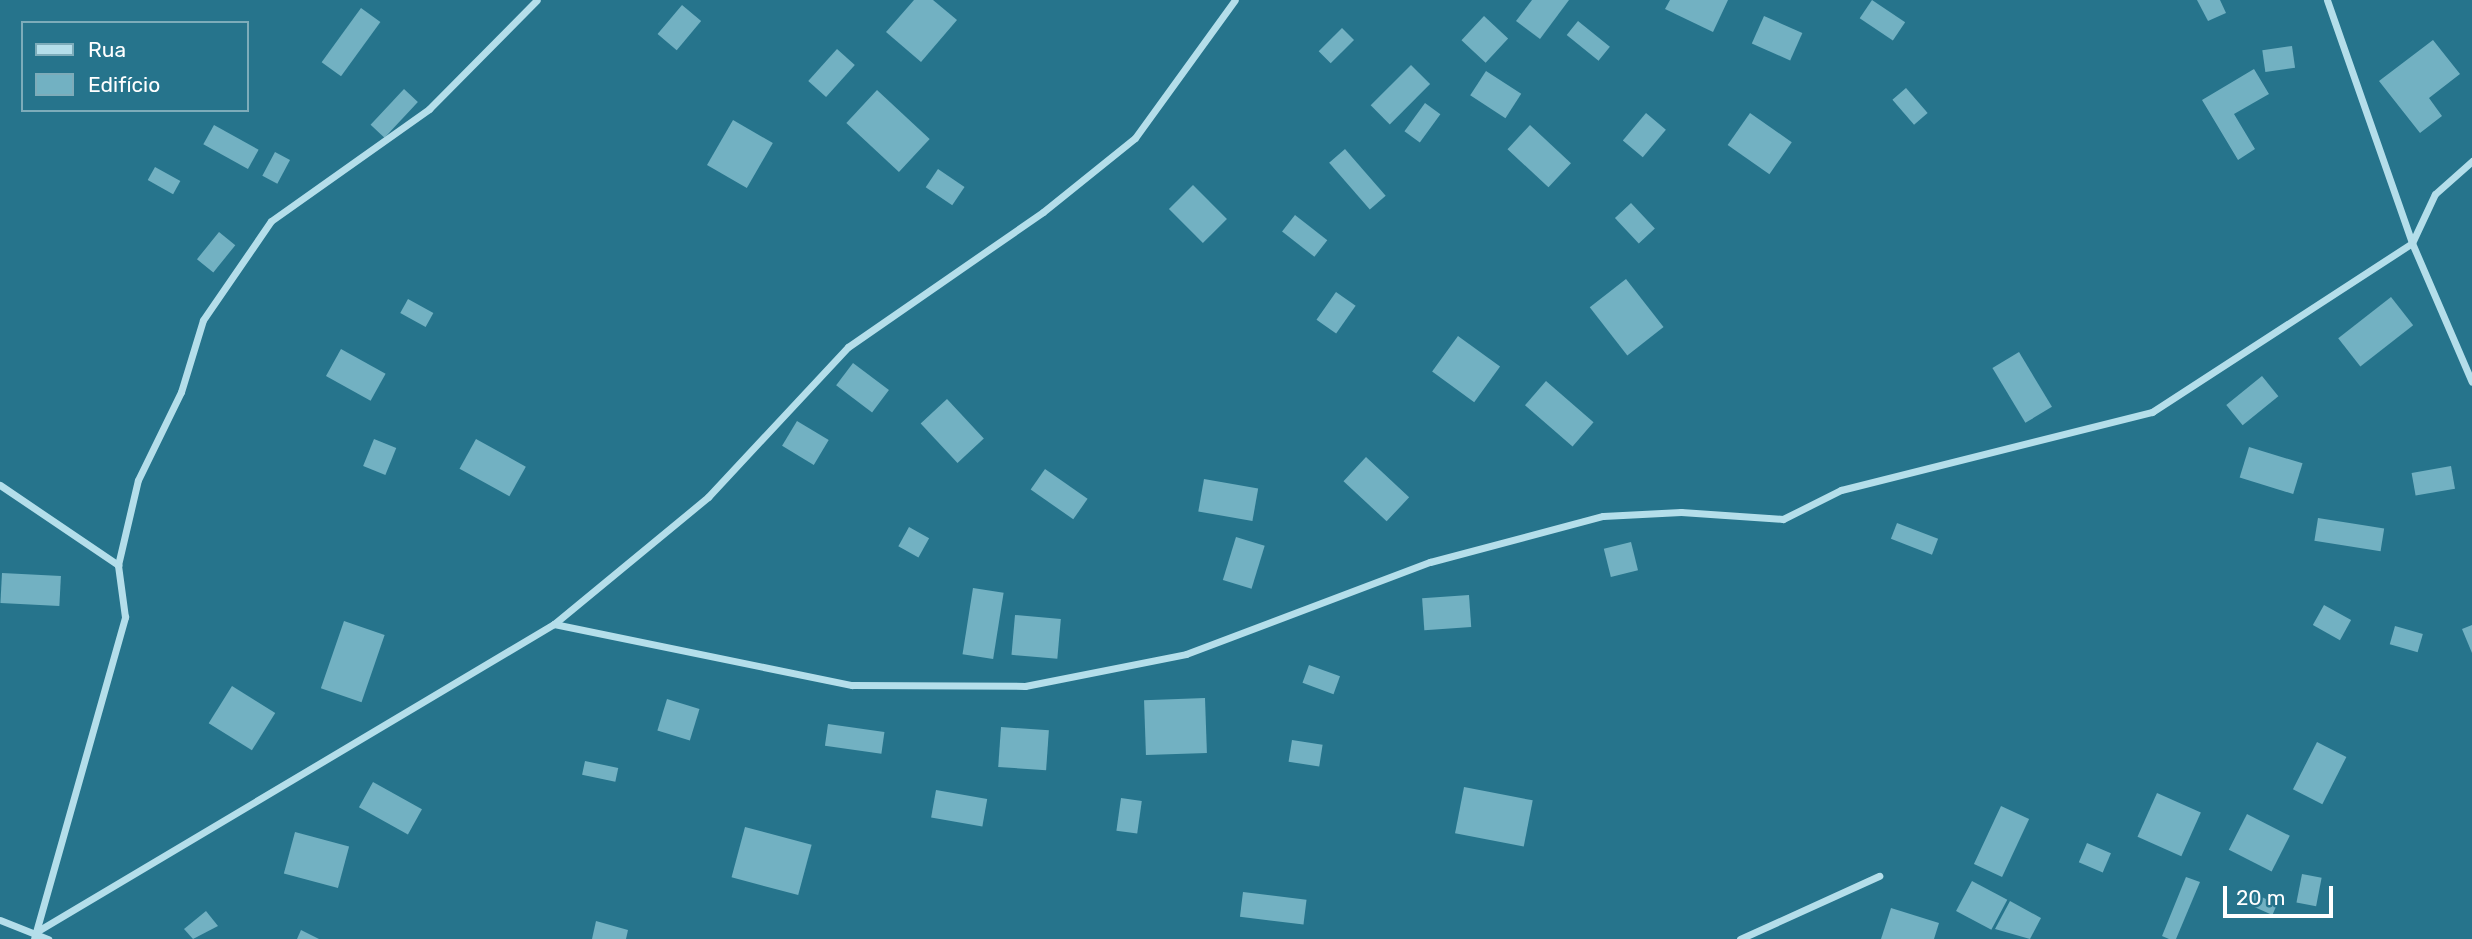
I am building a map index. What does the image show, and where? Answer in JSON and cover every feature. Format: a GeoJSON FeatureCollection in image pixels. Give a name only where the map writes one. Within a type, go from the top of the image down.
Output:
{"type":"FeatureCollection","features":[{"type":"Feature","properties":{"kind":"street"},"geometry":{"type":"LineString","coordinates":[[35,935],[125,617],[118,565],[138,480],[181,392],[203,320],[271,221],[429,109],[537,0]]}},
{"type":"Feature","properties":{"kind":"street"},"geometry":{"type":"LineString","coordinates":[[35,935],[554,624],[708,496],[848,347],[1043,212],[1135,138],[1235,0]]}},
{"type":"Feature","properties":{"kind":"street"},"geometry":{"type":"LineString","coordinates":[[2327,0],[2412,243],[2472,383]]}},
{"type":"Feature","properties":{"kind":"street"},"geometry":{"type":"LineString","coordinates":[[554,624],[852,685],[1024,686],[1186,654],[1430,562],[1530,533],[1603,516],[1681,512],[1783,519],[1841,490],[2152,412],[2412,243],[2435,194],[2472,161]]}},
{"type":"Feature","properties":{"kind":"street"},"geometry":{"type":"LineString","coordinates":[[0,485],[118,565]]}},
{"type":"Feature","properties":{"kind":"street"},"geometry":{"type":"LineString","coordinates":[[1740,939],[1879,876]]}},
{"type":"Feature","properties":{"kind":"street"},"geometry":{"type":"LineString","coordinates":[[0,920],[48,939]]}},
{"type":"Feature","properties":{"kind":"building"},"geometry":{"type":"Polygon","coordinates":[[[914,0],[933,0],[957,20],[921,62],[886,32],[914,0]]]}},
{"type":"Feature","properties":{"kind":"building"},"geometry":{"type":"Polygon","coordinates":[[[1532,0],[1569,0],[1540,39],[1516,21],[1532,0]]]}},
{"type":"Feature","properties":{"kind":"building"},"geometry":{"type":"Polygon","coordinates":[[[1670,0],[1728,0],[1713,32],[1665,9],[1670,0]]]}},
{"type":"Feature","properties":{"kind":"building"},"geometry":{"type":"Polygon","coordinates":[[[1872,0],[1905,22],[1893,41],[1860,18],[1872,0]]]}},
{"type":"Feature","properties":{"kind":"building"},"geometry":{"type":"Polygon","coordinates":[[[2197,0],[2220,0],[2226,13],[2208,21],[2197,0]]]}},
{"type":"Feature","properties":{"kind":"building"},"geometry":{"type":"Polygon","coordinates":[[[682,5],[701,21],[677,50],[658,34],[682,5]]]}},
{"type":"Feature","properties":{"kind":"building"},"geometry":{"type":"Polygon","coordinates":[[[361,8],[380,22],[341,76],[322,62],[361,8]]]}},
{"type":"Feature","properties":{"kind":"building"},"geometry":{"type":"Polygon","coordinates":[[[1484,16],[1508,39],[1486,63],[1461,40],[1484,16]]]}},
{"type":"Feature","properties":{"kind":"building"},"geometry":{"type":"Polygon","coordinates":[[[1764,16],[1802,33],[1790,60],[1752,43],[1764,16]]]}},
{"type":"Feature","properties":{"kind":"building"},"geometry":{"type":"Polygon","coordinates":[[[1578,21],[1610,47],[1599,61],[1567,35],[1578,21]]]}},
{"type":"Feature","properties":{"kind":"building"},"geometry":{"type":"Polygon","coordinates":[[[1342,28],[1354,40],[1331,63],[1319,51],[1342,28]]]}},
{"type":"Feature","properties":{"kind":"building"},"geometry":{"type":"Polygon","coordinates":[[[2433,40],[2460,74],[2429,98],[2442,116],[2420,133],[2379,81],[2433,40]]]}},
{"type":"Feature","properties":{"kind":"building"},"geometry":{"type":"Polygon","coordinates":[[[2292,46],[2295,68],[2265,72],[2262,50],[2292,46]]]}},
{"type":"Feature","properties":{"kind":"building"},"geometry":{"type":"Polygon","coordinates":[[[837,49],[855,65],[826,97],[808,81],[837,49]]]}},
{"type":"Feature","properties":{"kind":"building"},"geometry":{"type":"Polygon","coordinates":[[[1411,65],[1430,84],[1390,124],[1371,105],[1411,65]]]}},
{"type":"Feature","properties":{"kind":"building"},"geometry":{"type":"Polygon","coordinates":[[[2254,69],[2269,94],[2234,114],[2255,149],[2238,160],[2202,100],[2254,69]]]}},
{"type":"Feature","properties":{"kind":"building"},"geometry":{"type":"Polygon","coordinates":[[[1486,71],[1521,94],[1505,118],[1470,95],[1486,71]]]}},
{"type":"Feature","properties":{"kind":"building"},"geometry":{"type":"Polygon","coordinates":[[[1906,88],[1928,113],[1914,125],[1892,100],[1906,88]]]}},
{"type":"Feature","properties":{"kind":"building"},"geometry":{"type":"Polygon","coordinates":[[[404,89],[418,102],[384,138],[371,125],[404,89]]]}},
{"type":"Feature","properties":{"kind":"building"},"geometry":{"type":"Polygon","coordinates":[[[877,90],[930,139],[899,172],[846,123],[877,90]]]}},
{"type":"Feature","properties":{"kind":"building"},"geometry":{"type":"Polygon","coordinates":[[[1425,103],[1440,114],[1420,142],[1404,131],[1425,103]]]}},
{"type":"Feature","properties":{"kind":"building"},"geometry":{"type":"Polygon","coordinates":[[[1646,113],[1666,130],[1643,157],[1623,141],[1646,113]]]}},
{"type":"Feature","properties":{"kind":"building"},"geometry":{"type":"Polygon","coordinates":[[[1750,113],[1792,142],[1769,174],[1728,145],[1750,113]]]}},
{"type":"Feature","properties":{"kind":"building"},"geometry":{"type":"Polygon","coordinates":[[[733,120],[773,143],[747,188],[707,165],[733,120]]]}},
{"type":"Feature","properties":{"kind":"building"},"geometry":{"type":"Polygon","coordinates":[[[214,125],[259,150],[248,169],[203,144],[214,125]]]}},
{"type":"Feature","properties":{"kind":"building"},"geometry":{"type":"Polygon","coordinates":[[[1530,125],[1571,163],[1548,187],[1507,149],[1530,125]]]}},
{"type":"Feature","properties":{"kind":"building"},"geometry":{"type":"Polygon","coordinates":[[[1345,149],[1386,196],[1370,210],[1329,163],[1345,149]]]}},
{"type":"Feature","properties":{"kind":"building"},"geometry":{"type":"Polygon","coordinates":[[[275,152],[290,160],[277,184],[262,176],[275,152]]]}},
{"type":"Feature","properties":{"kind":"building"},"geometry":{"type":"Polygon","coordinates":[[[155,167],[180,181],[173,194],[148,180],[155,167]]]}},
{"type":"Feature","properties":{"kind":"building"},"geometry":{"type":"Polygon","coordinates":[[[938,169],[965,187],[952,205],[926,187],[938,169]]]}},
{"type":"Feature","properties":{"kind":"building"},"geometry":{"type":"Polygon","coordinates":[[[1193,185],[1227,219],[1203,243],[1169,209],[1193,185]]]}},
{"type":"Feature","properties":{"kind":"building"},"geometry":{"type":"Polygon","coordinates":[[[1631,203],[1655,229],[1639,244],[1615,218],[1631,203]]]}},
{"type":"Feature","properties":{"kind":"building"},"geometry":{"type":"Polygon","coordinates":[[[1295,215],[1327,240],[1314,257],[1282,232],[1295,215]]]}},
{"type":"Feature","properties":{"kind":"building"},"geometry":{"type":"Polygon","coordinates":[[[219,232],[235,245],[213,272],[197,259],[219,232]]]}},
{"type":"Feature","properties":{"kind":"building"},"geometry":{"type":"Polygon","coordinates":[[[1626,279],[1664,327],[1627,355],[1590,307],[1626,279]]]}},
{"type":"Feature","properties":{"kind":"building"},"geometry":{"type":"Polygon","coordinates":[[[1336,292],[1356,306],[1336,334],[1316,320],[1336,292]]]}},
{"type":"Feature","properties":{"kind":"building"},"geometry":{"type":"Polygon","coordinates":[[[2391,297],[2413,325],[2360,367],[2338,338],[2391,297]]]}},
{"type":"Feature","properties":{"kind":"building"},"geometry":{"type":"Polygon","coordinates":[[[408,299],[433,313],[426,327],[400,313],[408,299]]]}},
{"type":"Feature","properties":{"kind":"building"},"geometry":{"type":"Polygon","coordinates":[[[1458,336],[1500,367],[1474,402],[1432,372],[1458,336]]]}},
{"type":"Feature","properties":{"kind":"building"},"geometry":{"type":"Polygon","coordinates":[[[341,349],[386,374],[371,401],[326,376],[341,349]]]}},
{"type":"Feature","properties":{"kind":"building"},"geometry":{"type":"Polygon","coordinates":[[[2019,352],[2052,407],[2025,423],[1992,368],[2019,352]]]}},
{"type":"Feature","properties":{"kind":"building"},"geometry":{"type":"Polygon","coordinates":[[[853,363],[889,390],[872,412],[836,385],[853,363]]]}},
{"type":"Feature","properties":{"kind":"building"},"geometry":{"type":"Polygon","coordinates":[[[2262,376],[2278,396],[2243,425],[2226,405],[2262,376]]]}},
{"type":"Feature","properties":{"kind":"building"},"geometry":{"type":"Polygon","coordinates":[[[1546,381],[1594,422],[1573,446],[1525,405],[1546,381]]]}},
{"type":"Feature","properties":{"kind":"building"},"geometry":{"type":"Polygon","coordinates":[[[947,399],[984,438],[957,463],[921,424],[947,399]]]}},
{"type":"Feature","properties":{"kind":"building"},"geometry":{"type":"Polygon","coordinates":[[[797,421],[829,440],[814,465],[782,446],[797,421]]]}},
{"type":"Feature","properties":{"kind":"building"},"geometry":{"type":"Polygon","coordinates":[[[374,439],[396,448],[385,475],[363,466],[374,439]]]}},
{"type":"Feature","properties":{"kind":"building"},"geometry":{"type":"Polygon","coordinates":[[[476,439],[526,467],[509,496],[460,469],[476,439]]]}},
{"type":"Feature","properties":{"kind":"building"},"geometry":{"type":"Polygon","coordinates":[[[2249,447],[2303,463],[2293,494],[2240,478],[2249,447]]]}},
{"type":"Feature","properties":{"kind":"building"},"geometry":{"type":"Polygon","coordinates":[[[1366,457],[1409,497],[1387,521],[1343,481],[1366,457]]]}},
{"type":"Feature","properties":{"kind":"building"},"geometry":{"type":"Polygon","coordinates":[[[2451,466],[2455,489],[2416,496],[2412,473],[2451,466]]]}},
{"type":"Feature","properties":{"kind":"building"},"geometry":{"type":"Polygon","coordinates":[[[1045,469],[1088,499],[1073,519],[1031,489],[1045,469]]]}},
{"type":"Feature","properties":{"kind":"building"},"geometry":{"type":"Polygon","coordinates":[[[1204,479],[1258,489],[1252,521],[1198,511],[1204,479]]]}},
{"type":"Feature","properties":{"kind":"building"},"geometry":{"type":"Polygon","coordinates":[[[2318,518],[2384,528],[2381,551],[2314,541],[2318,518]]]}},
{"type":"Feature","properties":{"kind":"building"},"geometry":{"type":"Polygon","coordinates":[[[1897,523],[1938,539],[1932,555],[1891,539],[1897,523]]]}},
{"type":"Feature","properties":{"kind":"building"},"geometry":{"type":"Polygon","coordinates":[[[909,527],[929,538],[918,557],[898,546],[909,527]]]}},
{"type":"Feature","properties":{"kind":"building"},"geometry":{"type":"Polygon","coordinates":[[[1236,537],[1265,546],[1252,589],[1223,580],[1236,537]]]}},
{"type":"Feature","properties":{"kind":"building"},"geometry":{"type":"Polygon","coordinates":[[[1631,542],[1638,570],[1611,577],[1604,549],[1631,542]]]}},
{"type":"Feature","properties":{"kind":"building"},"geometry":{"type":"Polygon","coordinates":[[[2,573],[61,576],[59,606],[0,603],[2,573]]]}},
{"type":"Feature","properties":{"kind":"building"},"geometry":{"type":"Polygon","coordinates":[[[973,588],[1004,593],[993,659],[963,654],[973,588]]]}},
{"type":"Feature","properties":{"kind":"building"},"geometry":{"type":"Polygon","coordinates":[[[1469,595],[1471,627],[1424,630],[1422,598],[1469,595]]]}},
{"type":"Feature","properties":{"kind":"building"},"geometry":{"type":"Polygon","coordinates":[[[2324,605],[2351,620],[2340,640],[2313,625],[2324,605]]]}},
{"type":"Feature","properties":{"kind":"building"},"geometry":{"type":"Polygon","coordinates":[[[1015,615],[1061,619],[1057,659],[1012,655],[1015,615]]]}},
{"type":"Feature","properties":{"kind":"building"},"geometry":{"type":"Polygon","coordinates":[[[344,621],[385,635],[362,702],[321,688],[344,621]]]}},
{"type":"Feature","properties":{"kind":"building"},"geometry":{"type":"Polygon","coordinates":[[[2472,625],[2472,653],[2462,629],[2472,625]]]}},
{"type":"Feature","properties":{"kind":"building"},"geometry":{"type":"Polygon","coordinates":[[[2395,626],[2423,634],[2418,652],[2390,644],[2395,626]]]}},
{"type":"Feature","properties":{"kind":"building"},"geometry":{"type":"Polygon","coordinates":[[[1309,665],[1340,676],[1334,694],[1303,683],[1309,665]]]}},
{"type":"Feature","properties":{"kind":"building"},"geometry":{"type":"Polygon","coordinates":[[[232,686],[275,713],[252,750],[209,723],[232,686]]]}},
{"type":"Feature","properties":{"kind":"building"},"geometry":{"type":"Polygon","coordinates":[[[1205,698],[1207,753],[1146,755],[1144,700],[1205,698]]]}},
{"type":"Feature","properties":{"kind":"building"},"geometry":{"type":"Polygon","coordinates":[[[667,699],[700,709],[690,740],[657,731],[667,699]]]}},
{"type":"Feature","properties":{"kind":"building"},"geometry":{"type":"Polygon","coordinates":[[[828,724],[884,732],[881,754],[825,746],[828,724]]]}},
{"type":"Feature","properties":{"kind":"building"},"geometry":{"type":"Polygon","coordinates":[[[1001,727],[1049,730],[1046,770],[998,767],[1001,727]]]}},
{"type":"Feature","properties":{"kind":"building"},"geometry":{"type":"Polygon","coordinates":[[[1292,740],[1323,745],[1319,767],[1289,762],[1292,740]]]}},
{"type":"Feature","properties":{"kind":"building"},"geometry":{"type":"Polygon","coordinates":[[[2317,742],[2346,757],[2322,804],[2293,789],[2317,742]]]}},
{"type":"Feature","properties":{"kind":"building"},"geometry":{"type":"Polygon","coordinates":[[[585,761],[618,768],[615,782],[582,775],[585,761]]]}},
{"type":"Feature","properties":{"kind":"building"},"geometry":{"type":"Polygon","coordinates":[[[373,782],[422,809],[408,835],[359,807],[373,782]]]}},
{"type":"Feature","properties":{"kind":"building"},"geometry":{"type":"Polygon","coordinates":[[[1464,787],[1533,800],[1524,846],[1455,833],[1464,787]]]}},
{"type":"Feature","properties":{"kind":"building"},"geometry":{"type":"Polygon","coordinates":[[[936,790],[987,799],[982,827],[931,818],[936,790]]]}},
{"type":"Feature","properties":{"kind":"building"},"geometry":{"type":"Polygon","coordinates":[[[2157,793],[2201,813],[2181,856],[2137,837],[2157,793]]]}},
{"type":"Feature","properties":{"kind":"building"},"geometry":{"type":"Polygon","coordinates":[[[1121,798],[1142,801],[1137,834],[1116,831],[1121,798]]]}},
{"type":"Feature","properties":{"kind":"building"},"geometry":{"type":"Polygon","coordinates":[[[2001,806],[2029,819],[2002,877],[1974,864],[2001,806]]]}},
{"type":"Feature","properties":{"kind":"building"},"geometry":{"type":"Polygon","coordinates":[[[2247,814],[2290,836],[2272,871],[2229,850],[2247,814]]]}},
{"type":"Feature","properties":{"kind":"building"},"geometry":{"type":"Polygon","coordinates":[[[745,827],[812,845],[798,895],[732,877],[745,827]]]}},
{"type":"Feature","properties":{"kind":"building"},"geometry":{"type":"Polygon","coordinates":[[[295,832],[349,846],[338,888],[284,874],[295,832]]]}},
{"type":"Feature","properties":{"kind":"building"},"geometry":{"type":"Polygon","coordinates":[[[2087,843],[2111,853],[2103,872],[2079,862],[2087,843]]]}},
{"type":"Feature","properties":{"kind":"building"},"geometry":{"type":"Polygon","coordinates":[[[2302,874],[2322,878],[2316,906],[2296,902],[2302,874]]]}},
{"type":"Feature","properties":{"kind":"building"},"geometry":{"type":"Polygon","coordinates":[[[2186,877],[2200,882],[2176,939],[2169,939],[2162,936],[2186,877]]]}},
{"type":"Feature","properties":{"kind":"building"},"geometry":{"type":"Polygon","coordinates":[[[1972,881],[2007,900],[1991,930],[1956,911],[1972,881]]]}},
{"type":"Feature","properties":{"kind":"building"},"geometry":{"type":"Polygon","coordinates":[[[2248,891],[2277,904],[2272,915],[2243,902],[2248,891]]]}},
{"type":"Feature","properties":{"kind":"building"},"geometry":{"type":"Polygon","coordinates":[[[1243,892],[1307,900],[1303,925],[1240,917],[1243,892]]]}},
{"type":"Feature","properties":{"kind":"building"},"geometry":{"type":"Polygon","coordinates":[[[2010,901],[2041,918],[2030,939],[1995,929],[2010,901]]]}},
{"type":"Feature","properties":{"kind":"building"},"geometry":{"type":"Polygon","coordinates":[[[1891,908],[1939,923],[1934,939],[1881,939],[1891,908]]]}},
{"type":"Feature","properties":{"kind":"building"},"geometry":{"type":"Polygon","coordinates":[[[206,911],[218,926],[193,939],[184,929],[206,911]]]}},
{"type":"Feature","properties":{"kind":"building"},"geometry":{"type":"Polygon","coordinates":[[[596,921],[628,930],[626,939],[592,939],[596,921]]]}},
{"type":"Feature","properties":{"kind":"building"},"geometry":{"type":"Polygon","coordinates":[[[301,930],[319,939],[297,939],[301,930]]]}}]}
